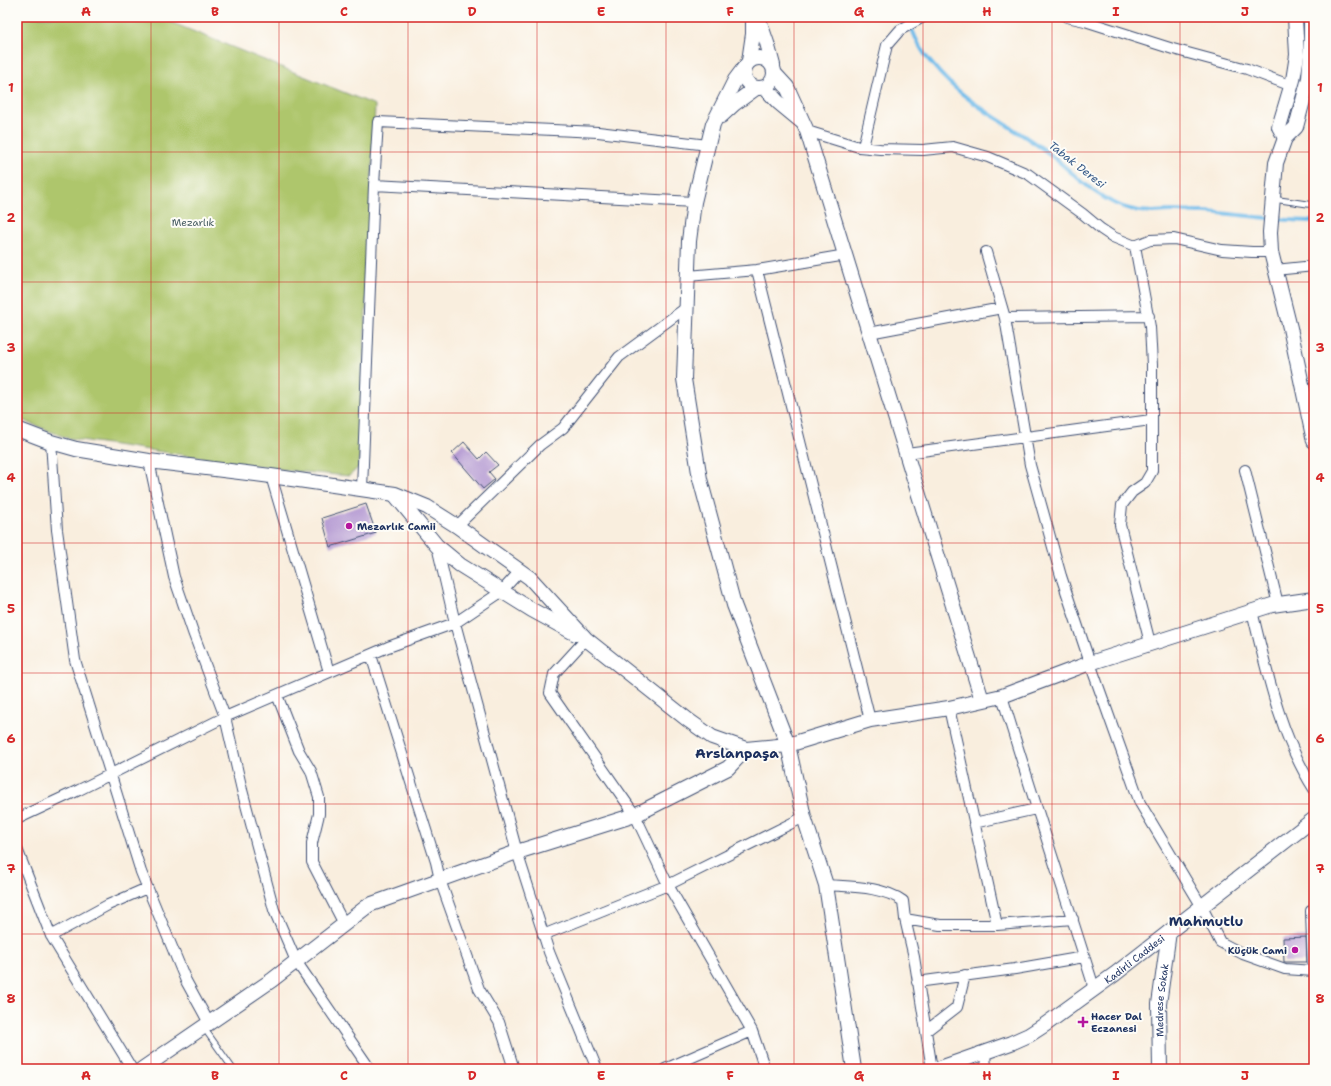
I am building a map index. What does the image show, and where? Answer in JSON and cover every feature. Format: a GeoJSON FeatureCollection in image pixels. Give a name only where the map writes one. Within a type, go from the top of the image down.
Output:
{"type":"FeatureCollection","features":[{"type":"Feature","properties":{"kind":"street"},"geometry":{"type":"LineString","coordinates":[[753,17],[753,34],[744,77],[748,84],[760,88],[778,102],[805,127],[863,148],[923,150],[953,147],[988,157],[1028,174],[1101,229],[1113,237],[1135,246],[1150,240],[1174,239],[1222,250],[1271,252]]}},
{"type":"Feature","properties":{"kind":"street"},"geometry":{"type":"LineString","coordinates":[[714,124],[734,104],[772,82],[774,70],[758,17]]}},
{"type":"Feature","properties":{"kind":"street"},"geometry":{"type":"LineString","coordinates":[[1067,17],[1173,49],[1247,69],[1292,86]]}},
{"type":"Feature","properties":{"kind":"street"},"geometry":{"type":"LineString","coordinates":[[1285,138],[1279,127],[1292,86],[1297,55],[1295,17]]}},
{"type":"Feature","properties":{"kind":"street"},"geometry":{"type":"LineString","coordinates":[[1311,17],[1310,90],[1296,127],[1285,138],[1276,163],[1270,232],[1271,252],[1290,328],[1314,441]]}},
{"type":"Feature","properties":{"kind":"street"},"geometry":{"type":"LineString","coordinates":[[863,148],[887,45],[900,30],[920,18]]}},
{"type":"Feature","properties":{"kind":"street"},"geometry":{"type":"LineString","coordinates":[[854,1069],[826,885],[804,817],[788,745],[734,605],[700,478],[684,379],[689,241],[694,202],[714,124],[735,80],[747,64],[758,58],[766,59],[787,87],[805,127],[846,255],[982,700]]}},
{"type":"Feature","properties":{"kind":"street"},"geometry":{"type":"LineString","coordinates":[[362,489],[374,185],[378,122],[598,132],[708,145]]}},
{"type":"Feature","properties":{"kind":"street"},"geometry":{"type":"LineString","coordinates":[[374,185],[694,202]]}},
{"type":"Feature","properties":{"kind":"street"},"geometry":{"type":"LineString","coordinates":[[1135,246],[1149,316],[1152,365],[1152,471],[1145,483],[1132,492],[1122,505],[1120,525],[1150,643]]}},
{"type":"Feature","properties":{"kind":"street"},"geometry":{"type":"LineString","coordinates":[[986,252],[1005,318],[1030,465],[1062,576],[1090,663],[1140,803],[1202,907],[1220,942],[1243,954],[1285,969],[1314,971],[1311,911],[1314,910]]}},
{"type":"Feature","properties":{"kind":"street"},"geometry":{"type":"LineString","coordinates":[[688,276],[757,270],[846,255]]}},
{"type":"Feature","properties":{"kind":"street"},"geometry":{"type":"LineString","coordinates":[[1275,270],[1314,266]]}},
{"type":"Feature","properties":{"kind":"street"},"geometry":{"type":"LineString","coordinates":[[757,270],[870,720]]}},
{"type":"Feature","properties":{"kind":"street"},"geometry":{"type":"LineString","coordinates":[[457,526],[540,445],[563,428],[619,357],[687,307]]}},
{"type":"Feature","properties":{"kind":"street"},"geometry":{"type":"LineString","coordinates":[[870,333],[1002,308]]}},
{"type":"Feature","properties":{"kind":"street"},"geometry":{"type":"LineString","coordinates":[[1005,318],[1149,316]]}},
{"type":"Feature","properties":{"kind":"street"},"geometry":{"type":"LineString","coordinates":[[907,453],[1151,420]]}},
{"type":"Feature","properties":{"kind":"street"},"geometry":{"type":"LineString","coordinates":[[17,429],[51,442],[76,449],[149,461],[271,476],[395,494],[427,507],[457,526],[530,578],[586,639],[688,720],[712,737],[746,749],[788,745],[870,720],[949,708],[1002,696],[1090,663],[1252,611],[1278,604],[1314,599]]}},
{"type":"Feature","properties":{"kind":"street"},"geometry":{"type":"LineString","coordinates":[[51,442],[57,530],[75,660],[147,888],[206,1025]]}},
{"type":"Feature","properties":{"kind":"street"},"geometry":{"type":"LineString","coordinates":[[149,461],[174,577],[225,717],[242,790],[274,910],[296,961],[370,1069]]}},
{"type":"Feature","properties":{"kind":"street"},"geometry":{"type":"LineString","coordinates":[[1245,470],[1278,604]]}},
{"type":"Feature","properties":{"kind":"street"},"geometry":{"type":"LineString","coordinates":[[271,476],[329,672]]}},
{"type":"Feature","properties":{"kind":"street"},"geometry":{"type":"LineString","coordinates":[[395,494],[437,546],[460,565],[501,592],[586,639]]}},
{"type":"Feature","properties":{"kind":"street"},"geometry":{"type":"LineString","coordinates":[[437,546],[455,623],[517,852],[543,935],[597,1069]]}},
{"type":"Feature","properties":{"kind":"street"},"geometry":{"type":"LineString","coordinates":[[17,819],[225,717],[329,672],[455,623],[501,592],[520,571]]}},
{"type":"Feature","properties":{"kind":"street"},"geometry":{"type":"LineString","coordinates":[[1252,611],[1268,675],[1285,730],[1303,772],[1314,790]]}},
{"type":"Feature","properties":{"kind":"street"},"geometry":{"type":"LineString","coordinates":[[586,639],[554,674],[550,693],[635,815],[668,886],[752,1031],[765,1069]]}},
{"type":"Feature","properties":{"kind":"street"},"geometry":{"type":"LineString","coordinates":[[371,655],[436,862],[440,880],[479,990],[499,1022],[514,1069]]}},
{"type":"Feature","properties":{"kind":"street"},"geometry":{"type":"LineString","coordinates":[[277,695],[299,751],[311,771],[319,797],[319,814],[312,843],[312,862],[344,924]]}},
{"type":"Feature","properties":{"kind":"street"},"geometry":{"type":"LineString","coordinates":[[1002,696],[1036,809],[1073,919],[1093,990]]}},
{"type":"Feature","properties":{"kind":"street"},"geometry":{"type":"LineString","coordinates":[[949,708],[997,925]]}},
{"type":"Feature","properties":{"kind":"street"},"geometry":{"type":"LineString","coordinates":[[142,1069],[272,980],[369,905],[517,852],[635,815],[728,768],[746,749]]}},
{"type":"Feature","properties":{"kind":"street"},"geometry":{"type":"LineString","coordinates":[[974,823],[1036,809]]}},
{"type":"Feature","properties":{"kind":"street"},"geometry":{"type":"LineString","coordinates":[[543,935],[668,886],[804,817]]}},
{"type":"Feature","properties":{"kind":"street","name":"Kadirli Caddesi"},"geometry":{"type":"LineString","coordinates":[[937,1069],[1029,1035],[1093,990],[1314,819]]}},
{"type":"Feature","properties":{"kind":"street"},"geometry":{"type":"LineString","coordinates":[[17,850],[51,936],[132,1069]]}},
{"type":"Feature","properties":{"kind":"street"},"geometry":{"type":"LineString","coordinates":[[826,885],[859,887],[894,894],[903,901],[932,1069]]}},
{"type":"Feature","properties":{"kind":"street"},"geometry":{"type":"LineString","coordinates":[[51,936],[108,905],[147,888]]}},
{"type":"Feature","properties":{"kind":"street"},"geometry":{"type":"LineString","coordinates":[[905,919],[940,925],[997,925],[1073,919]]}},
{"type":"Feature","properties":{"kind":"street","name":"Medrese Sokak"},"geometry":{"type":"LineString","coordinates":[[1160,1069],[1159,1004],[1169,932]]}},
{"type":"Feature","properties":{"kind":"street"},"geometry":{"type":"LineString","coordinates":[[917,982],[1015,969],[1084,957]]}},
{"type":"Feature","properties":{"kind":"street"},"geometry":{"type":"LineString","coordinates":[[926,1031],[957,1007],[965,975]]}},
{"type":"Feature","properties":{"kind":"street"},"geometry":{"type":"LineString","coordinates":[[665,1069],[752,1031]]}},
{"type":"Feature","properties":{"kind":"street"},"geometry":{"type":"LineString","coordinates":[[985,1052],[986,1069]]}},
{"type":"Feature","properties":{"kind":"lane"},"geometry":{"type":"LineString","coordinates":[[1272,202],[1314,205]]}},
{"type":"Feature","properties":{"kind":"lane"},"geometry":{"type":"LineString","coordinates":[[206,1025],[233,1069]]}},
{"type":"Feature","properties":{"kind":"green space","name":"Mezarlık"},"geometry":{"type":"Polygon","coordinates":[[[17,17],[158,17],[375,105],[359,467],[349,476],[293,471],[67,438],[17,418],[17,17]]]}},
{"type":"Feature","properties":{"kind":"building"},"geometry":{"type":"Polygon","coordinates":[[[464,442],[479,459],[486,452],[498,465],[489,472],[495,479],[483,489],[452,453],[464,442]]]}},
{"type":"Feature","properties":{"kind":"building","name":"Mezarlık Camii"},"geometry":{"type":"Polygon","coordinates":[[[366,504],[376,533],[330,547],[322,518],[366,504]]]}},
{"type":"Feature","properties":{"kind":"building","name":"Küçük Cami"},"geometry":{"type":"Polygon","coordinates":[[[1306,937],[1307,962],[1284,962],[1283,938],[1306,937]]]}},
{"type":"Feature","properties":{"kind":"waterway","name":"Tabak Deresi"},"geometry":{"type":"LineString","coordinates":[[908,17],[921,49],[944,77],[968,99],[1048,152],[1081,181],[1104,198],[1130,209],[1145,212],[1205,212],[1287,220],[1314,221]]}},
{"type":"Feature","properties":{"kind":"place","name":"Mezarlık Camii"},"geometry":{"type":"Point","coordinates":[349,526]}},
{"type":"Feature","properties":{"kind":"place","name":"Küçük Cami"},"geometry":{"type":"Point","coordinates":[1295,950]}},
{"type":"Feature","properties":{"kind":"place","name":"Hacer Dal Eczanesi"},"geometry":{"type":"Point","coordinates":[1083,1022]}},
{"type":"Feature","properties":{"kind":"district","name":"Arslanpaşa"},"geometry":{"type":"Point","coordinates":[737,753]}},
{"type":"Feature","properties":{"kind":"district","name":"Mahmutlu"},"geometry":{"type":"Point","coordinates":[1206,921]}}]}
